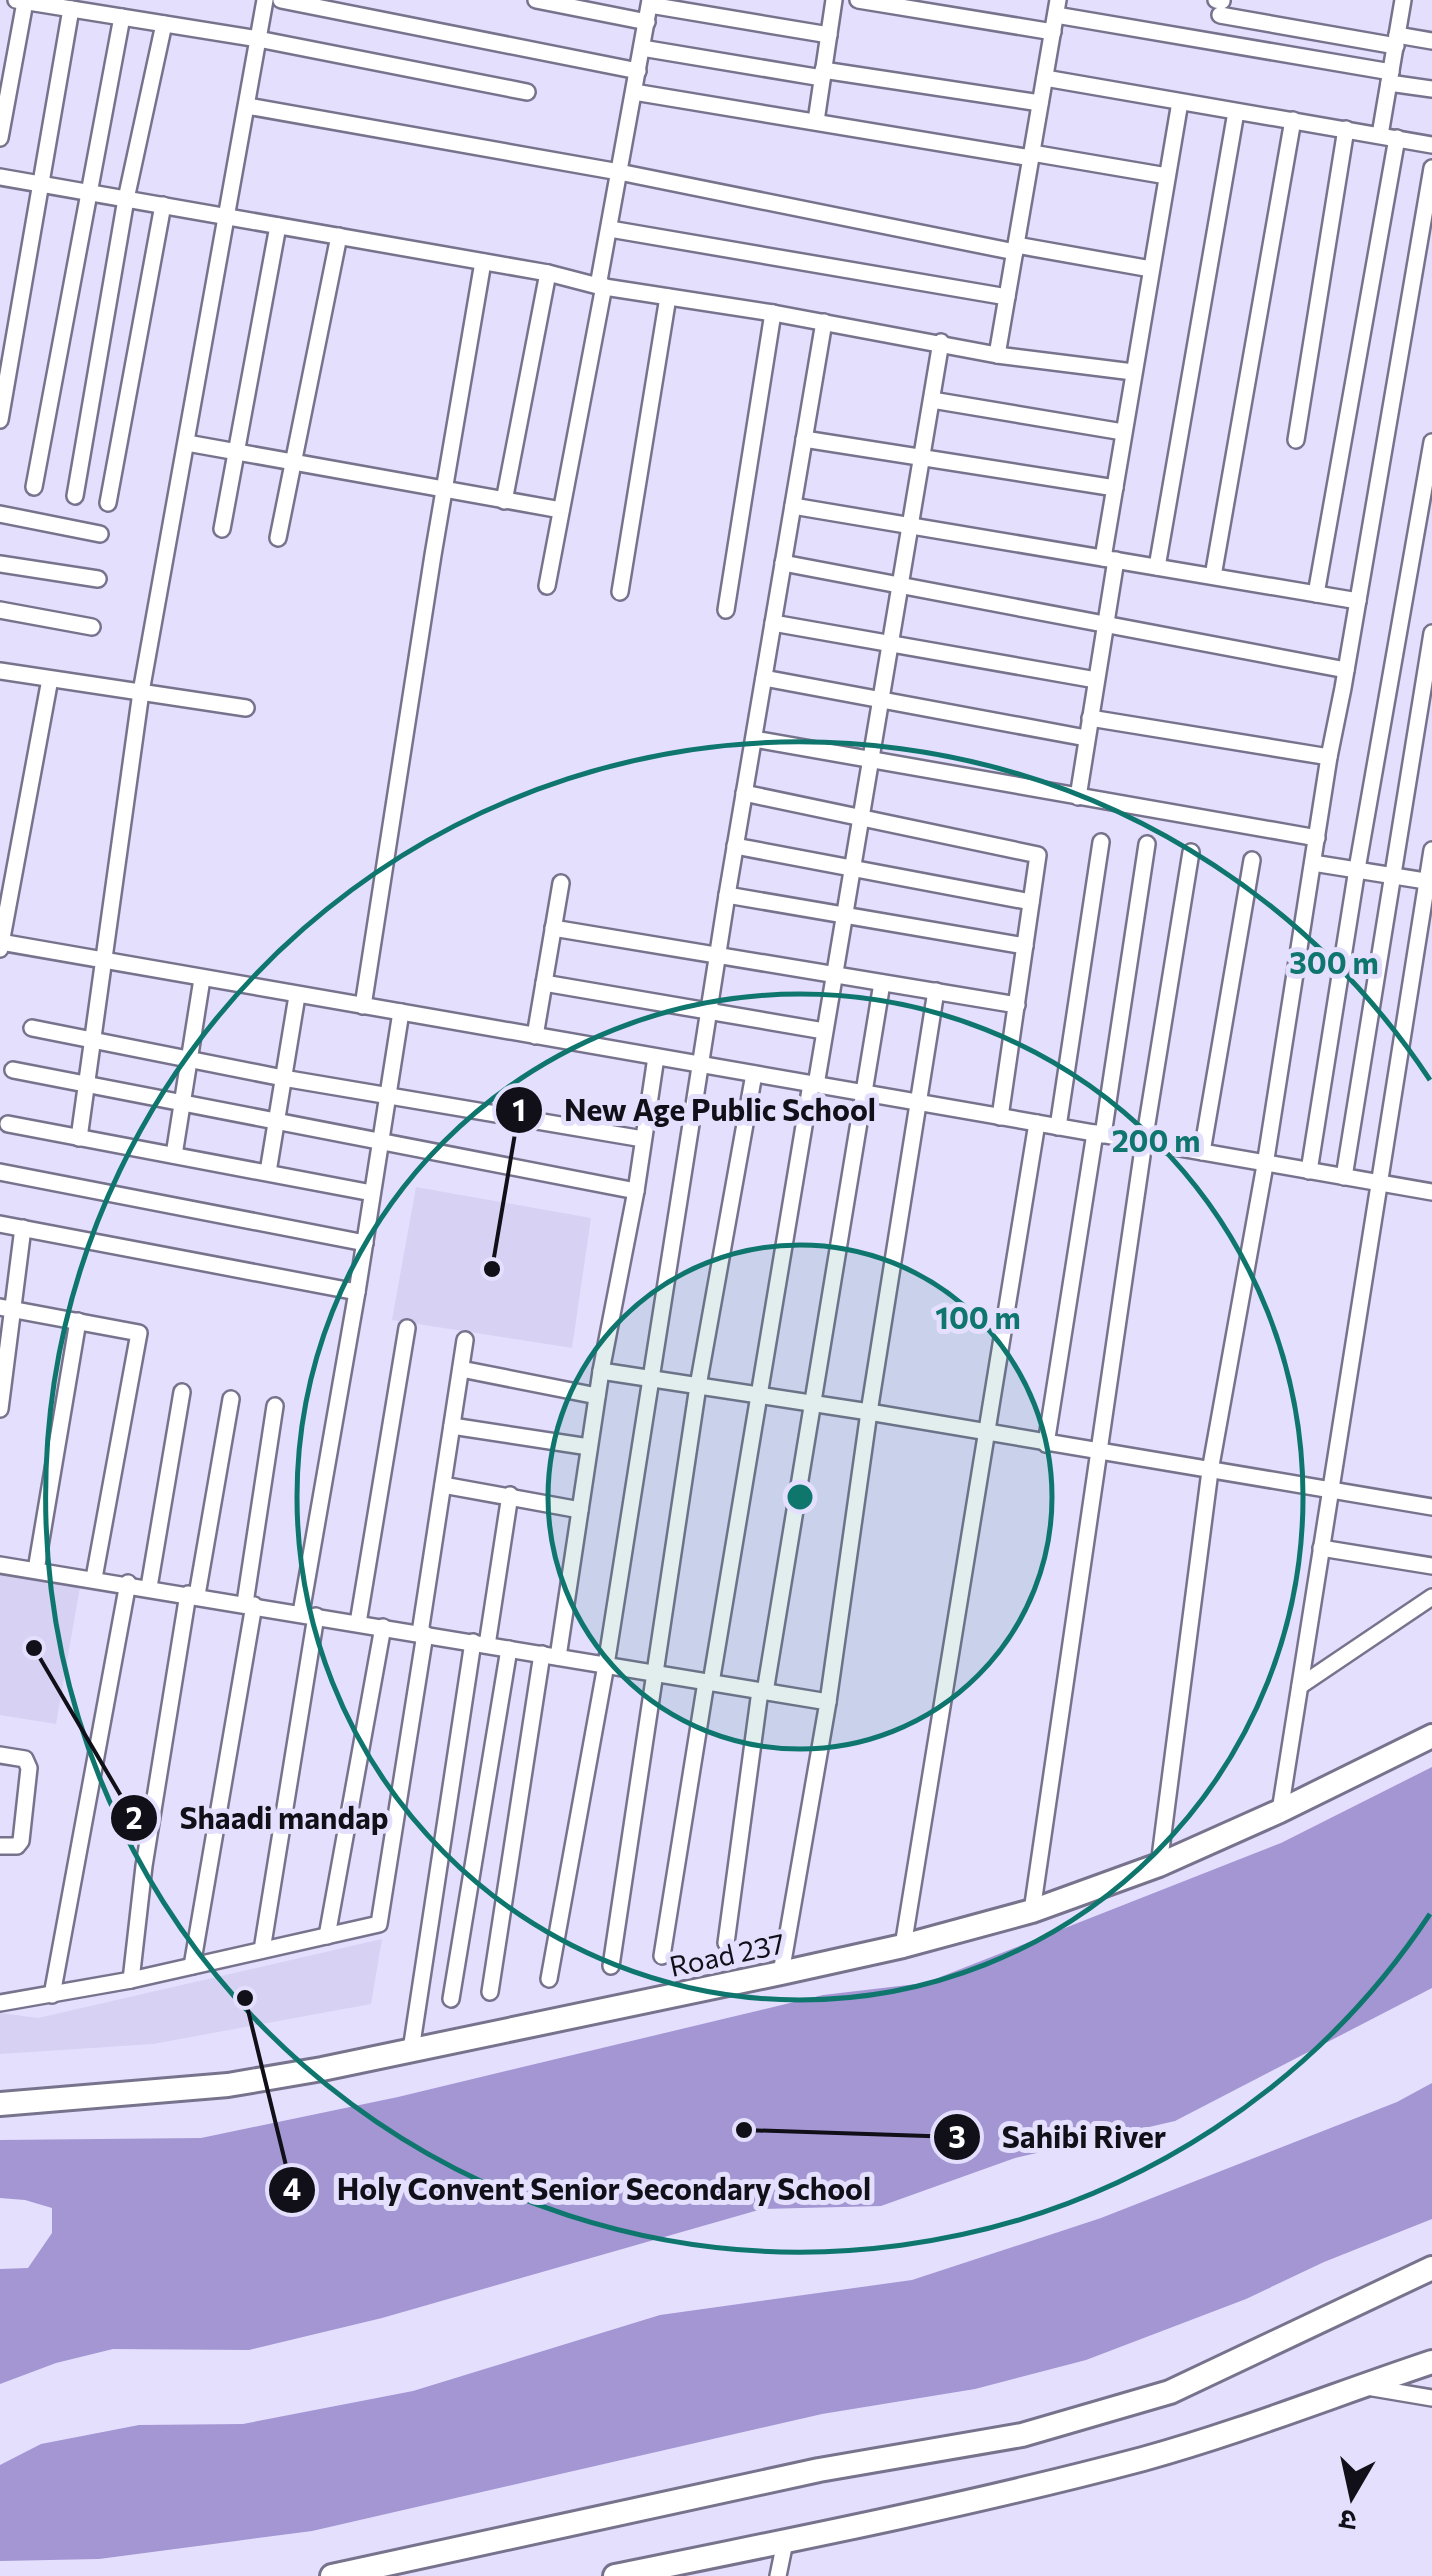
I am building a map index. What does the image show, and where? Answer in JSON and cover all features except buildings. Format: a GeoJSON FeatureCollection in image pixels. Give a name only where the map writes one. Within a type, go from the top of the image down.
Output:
{"type":"FeatureCollection","features":[{"type":"Feature","properties":{"kind":"street"},"geometry":{"type":"LineString","coordinates":[[78,1138],[141,692],[265,0]]}},
{"type":"Feature","properties":{"kind":"street"},"geometry":{"type":"LineString","coordinates":[[281,0],[638,71]]}},
{"type":"Feature","properties":{"kind":"street"},"geometry":{"type":"LineString","coordinates":[[536,0],[647,22]]}},
{"type":"Feature","properties":{"kind":"street"},"geometry":{"type":"LineString","coordinates":[[816,121],[834,0]]}},
{"type":"Feature","properties":{"kind":"street"},"geometry":{"type":"LineString","coordinates":[[858,0],[1056,16],[1214,42],[1390,77],[1432,90]]}},
{"type":"Feature","properties":{"kind":"street"},"geometry":{"type":"LineString","coordinates":[[1380,135],[1403,0]]}},
{"type":"Feature","properties":{"kind":"street"},"geometry":{"type":"LineString","coordinates":[[0,138],[20,1],[258,39],[527,92]]}},
{"type":"Feature","properties":{"kind":"street"},"geometry":{"type":"LineString","coordinates":[[547,586],[650,2],[829,34]]}},
{"type":"Feature","properties":{"kind":"street"},"geometry":{"type":"LineString","coordinates":[[1214,42],[1220,4],[1396,40],[1432,41]]}},
{"type":"Feature","properties":{"kind":"street"},"geometry":{"type":"LineString","coordinates":[[0,420],[71,9]]}},
{"type":"Feature","properties":{"kind":"street"},"geometry":{"type":"LineString","coordinates":[[997,355],[1056,16]]}},
{"type":"Feature","properties":{"kind":"street"},"geometry":{"type":"LineString","coordinates":[[34,488],[122,17]]}},
{"type":"Feature","properties":{"kind":"street"},"geometry":{"type":"LineString","coordinates":[[75,496],[126,199],[164,24]]}},
{"type":"Feature","properties":{"kind":"street"},"geometry":{"type":"LineString","coordinates":[[642,48],[1040,103]]}},
{"type":"Feature","properties":{"kind":"street"},"geometry":{"type":"LineString","coordinates":[[1045,78],[1432,144]]}},
{"type":"Feature","properties":{"kind":"street"},"geometry":{"type":"LineString","coordinates":[[634,92],[1168,176]]}},
{"type":"Feature","properties":{"kind":"street"},"geometry":{"type":"LineString","coordinates":[[1078,797],[1105,625],[1114,488],[1180,102]]}},
{"type":"Feature","properties":{"kind":"street"},"geometry":{"type":"LineString","coordinates":[[246,106],[1152,270]]}},
{"type":"Feature","properties":{"kind":"street"},"geometry":{"type":"LineString","coordinates":[[1157,567],[1236,112]]}},
{"type":"Feature","properties":{"kind":"street"},"geometry":{"type":"LineString","coordinates":[[1213,576],[1293,120]]}},
{"type":"Feature","properties":{"kind":"street"},"geometry":{"type":"LineString","coordinates":[[1296,440],[1346,128]]}},
{"type":"Feature","properties":{"kind":"street"},"geometry":{"type":"LineString","coordinates":[[1316,594],[1397,138]]}},
{"type":"Feature","properties":{"kind":"street"},"geometry":{"type":"LineString","coordinates":[[1160,1865],[1210,1471],[1265,1165],[1328,757],[1432,168]]}},
{"type":"Feature","properties":{"kind":"street"},"geometry":{"type":"LineString","coordinates":[[0,177],[997,355],[1132,372]]}},
{"type":"Feature","properties":{"kind":"street"},"geometry":{"type":"LineString","coordinates":[[108,503],[164,205]]}},
{"type":"Feature","properties":{"kind":"street"},"geometry":{"type":"LineString","coordinates":[[222,529],[278,226]]}},
{"type":"Feature","properties":{"kind":"street"},"geometry":{"type":"LineString","coordinates":[[610,230],[1007,298]]}},
{"type":"Feature","properties":{"kind":"street"},"geometry":{"type":"LineString","coordinates":[[278,538],[339,236]]}},
{"type":"Feature","properties":{"kind":"street"},"geometry":{"type":"LineString","coordinates":[[363,1006],[444,488],[484,262]]}},
{"type":"Feature","properties":{"kind":"street"},"geometry":{"type":"LineString","coordinates":[[504,500],[548,273]]}},
{"type":"Feature","properties":{"kind":"street"},"geometry":{"type":"LineString","coordinates":[[620,592],[668,298]]}},
{"type":"Feature","properties":{"kind":"street"},"geometry":{"type":"LineString","coordinates":[[726,610],[773,313]]}},
{"type":"Feature","properties":{"kind":"street"},"geometry":{"type":"LineString","coordinates":[[550,1979],[606,1665],[727,895],[824,322]]}},
{"type":"Feature","properties":{"kind":"street"},"geometry":{"type":"LineString","coordinates":[[662,1956],[941,342]]}},
{"type":"Feature","properties":{"kind":"street"},"geometry":{"type":"LineString","coordinates":[[932,400],[1123,432]]}},
{"type":"Feature","properties":{"kind":"street"},"geometry":{"type":"LineString","coordinates":[[804,439],[1114,488]]}},
{"type":"Feature","properties":{"kind":"street"},"geometry":{"type":"LineString","coordinates":[[1309,1171],[1432,442]]}},
{"type":"Feature","properties":{"kind":"street"},"geometry":{"type":"LineString","coordinates":[[186,443],[561,510]]}},
{"type":"Feature","properties":{"kind":"street"},"geometry":{"type":"LineString","coordinates":[[793,506],[1358,601]]}},
{"type":"Feature","properties":{"kind":"street"},"geometry":{"type":"LineString","coordinates":[[0,514],[100,534]]}},
{"type":"Feature","properties":{"kind":"street"},"geometry":{"type":"LineString","coordinates":[[0,564],[98,579]]}},
{"type":"Feature","properties":{"kind":"street"},"geometry":{"type":"LineString","coordinates":[[783,564],[1346,670]]}},
{"type":"Feature","properties":{"kind":"street"},"geometry":{"type":"LineString","coordinates":[[0,610],[92,627]]}},
{"type":"Feature","properties":{"kind":"street"},"geometry":{"type":"LineString","coordinates":[[773,623],[1096,680]]}},
{"type":"Feature","properties":{"kind":"street"},"geometry":{"type":"LineString","coordinates":[[1344,1177],[1432,633]]}},
{"type":"Feature","properties":{"kind":"street"},"geometry":{"type":"LineString","coordinates":[[0,671],[246,708]]}},
{"type":"Feature","properties":{"kind":"street"},"geometry":{"type":"LineString","coordinates":[[764,678],[1086,738]]}},
{"type":"Feature","properties":{"kind":"street"},"geometry":{"type":"LineString","coordinates":[[50,680],[0,944],[1432,1192]]}},
{"type":"Feature","properties":{"kind":"street"},"geometry":{"type":"LineString","coordinates":[[1090,718],[1328,757]]}},
{"type":"Feature","properties":{"kind":"street"},"geometry":{"type":"LineString","coordinates":[[754,739],[1317,838]]}},
{"type":"Feature","properties":{"kind":"street"},"geometry":{"type":"LineString","coordinates":[[744,792],[1038,854],[1000,1117]]}},
{"type":"Feature","properties":{"kind":"street"},"geometry":{"type":"LineString","coordinates":[[1058,1127],[1101,842]]}},
{"type":"Feature","properties":{"kind":"street"},"geometry":{"type":"LineString","coordinates":[[1046,1444],[1148,844]]}},
{"type":"Feature","properties":{"kind":"street"},"geometry":{"type":"LineString","coordinates":[[736,846],[1031,902]]}},
{"type":"Feature","properties":{"kind":"street"},"geometry":{"type":"LineString","coordinates":[[1280,1811],[1378,1183],[1430,882],[1432,850]]}},
{"type":"Feature","properties":{"kind":"street"},"geometry":{"type":"LineString","coordinates":[[1032,1911],[1144,1142],[1191,852]]}},
{"type":"Feature","properties":{"kind":"street"},"geometry":{"type":"LineString","coordinates":[[1202,1152],[1252,860]]}},
{"type":"Feature","properties":{"kind":"street"},"geometry":{"type":"LineString","coordinates":[[1314,864],[1430,882]]}},
{"type":"Feature","properties":{"kind":"street"},"geometry":{"type":"LineString","coordinates":[[536,1036],[561,883]]}},
{"type":"Feature","properties":{"kind":"street"},"geometry":{"type":"LineString","coordinates":[[727,895],[1025,946]]}},
{"type":"Feature","properties":{"kind":"street"},"geometry":{"type":"LineString","coordinates":[[553,928],[1016,1005]]}},
{"type":"Feature","properties":{"kind":"street"},"geometry":{"type":"LineString","coordinates":[[174,1155],[202,978]]}},
{"type":"Feature","properties":{"kind":"street"},"geometry":{"type":"LineString","coordinates":[[544,983],[824,1032]]}},
{"type":"Feature","properties":{"kind":"street"},"geometry":{"type":"LineString","coordinates":[[726,1944],[762,1691],[814,1404],[882,983]]}},
{"type":"Feature","properties":{"kind":"street"},"geometry":{"type":"LineString","coordinates":[[782,1973],[828,1702],[869,1412],[936,991]]}},
{"type":"Feature","properties":{"kind":"street"},"geometry":{"type":"LineString","coordinates":[[268,1172],[297,996]]}},
{"type":"Feature","properties":{"kind":"street"},"geometry":{"type":"LineString","coordinates":[[262,1950],[308,1614],[401,1012]]}},
{"type":"Feature","properties":{"kind":"street"},"geometry":{"type":"LineString","coordinates":[[32,1028],[283,1078],[644,1139]]}},
{"type":"Feature","properties":{"kind":"street"},"geometry":{"type":"LineString","coordinates":[[490,1992],[580,1510],[656,1057]]}},
{"type":"Feature","properties":{"kind":"street"},"geometry":{"type":"LineString","coordinates":[[14,1070],[636,1191]]}},
{"type":"Feature","properties":{"kind":"street"},"geometry":{"type":"LineString","coordinates":[[612,1966],[698,1386],[754,1074]]}},
{"type":"Feature","properties":{"kind":"street"},"geometry":{"type":"LineString","coordinates":[[903,1946],[1037,1123]]}},
{"type":"Feature","properties":{"kind":"street"},"geometry":{"type":"LineString","coordinates":[[8,1124],[372,1193]]}},
{"type":"Feature","properties":{"kind":"street"},"geometry":{"type":"LineString","coordinates":[[0,1172],[365,1243]]}},
{"type":"Feature","properties":{"kind":"street"},"geometry":{"type":"LineString","coordinates":[[0,1224],[357,1292]]}},
{"type":"Feature","properties":{"kind":"street"},"geometry":{"type":"LineString","coordinates":[[0,1409],[6,1308],[23,1228]]}},
{"type":"Feature","properties":{"kind":"street"},"geometry":{"type":"LineString","coordinates":[[6,1308],[139,1333],[94,1578]]}},
{"type":"Feature","properties":{"kind":"street"},"geometry":{"type":"LineString","coordinates":[[36,1570],[78,1322]]}},
{"type":"Feature","properties":{"kind":"street"},"geometry":{"type":"LineString","coordinates":[[358,1623],[407,1328]]}},
{"type":"Feature","properties":{"kind":"street"},"geometry":{"type":"LineString","coordinates":[[0,2002],[131,1980],[380,1924],[465,1340]]}},
{"type":"Feature","properties":{"kind":"street"},"geometry":{"type":"LineString","coordinates":[[461,1369],[597,1396]]}},
{"type":"Feature","properties":{"kind":"street"},"geometry":{"type":"LineString","coordinates":[[601,1372],[869,1412],[1432,1507]]}},
{"type":"Feature","properties":{"kind":"street"},"geometry":{"type":"LineString","coordinates":[[149,1587],[182,1392]]}},
{"type":"Feature","properties":{"kind":"street"},"geometry":{"type":"LineString","coordinates":[[131,1980],[144,1866],[230,1399]]}},
{"type":"Feature","properties":{"kind":"street"},"geometry":{"type":"LineString","coordinates":[[192,1966],[250,1604],[275,1406]]}},
{"type":"Feature","properties":{"kind":"street"},"geometry":{"type":"LineString","coordinates":[[452,1426],[590,1447]]}},
{"type":"Feature","properties":{"kind":"street"},"geometry":{"type":"LineString","coordinates":[[443,1485],[580,1510]]}},
{"type":"Feature","properties":{"kind":"street"},"geometry":{"type":"LineString","coordinates":[[412,2050],[480,1643],[510,1495]]}},
{"type":"Feature","properties":{"kind":"street"},"geometry":{"type":"LineString","coordinates":[[1321,1548],[1432,1566]]}},
{"type":"Feature","properties":{"kind":"street"},"geometry":{"type":"LineString","coordinates":[[0,1565],[828,1702]]}},
{"type":"Feature","properties":{"kind":"street"},"geometry":{"type":"LineString","coordinates":[[52,1995],[128,1584]]}},
{"type":"Feature","properties":{"kind":"street"},"geometry":{"type":"LineString","coordinates":[[1300,1686],[1432,1598]]}},
{"type":"Feature","properties":{"kind":"street"},"geometry":{"type":"LineString","coordinates":[[327,1936],[382,1627]]}},
{"type":"Feature","properties":{"kind":"street"},"geometry":{"type":"LineString","coordinates":[[451,1999],[509,1648]]}},
{"type":"Feature","properties":{"kind":"street","name":"Road 237"},"geometry":{"type":"LineString","coordinates":[[0,2104],[228,2085],[903,1946],[1032,1911],[1160,1865],[1432,1736]]}},
{"type":"Feature","properties":{"kind":"street"},"geometry":{"type":"LineString","coordinates":[[0,1755],[25,1759],[29,1768],[21,1841],[17,1846],[0,1846]]}},
{"type":"Feature","properties":{"kind":"street"},"geometry":{"type":"LineString","coordinates":[[332,2576],[760,2482],[1022,2435],[1170,2392],[1432,2268]]}},
{"type":"Feature","properties":{"kind":"street"},"geometry":{"type":"LineString","coordinates":[[615,2576],[930,2511],[1146,2458],[1313,2406],[1432,2362]]}},
{"type":"Feature","properties":{"kind":"street"},"geometry":{"type":"LineString","coordinates":[[1362,2386],[1432,2398]]}},
{"type":"Feature","properties":{"kind":"street"},"geometry":{"type":"LineString","coordinates":[[778,2576],[784,2542]]}},
{"type":"Feature","properties":{"kind":"shaded area"},"geometry":{"type":"Polygon","coordinates":[[[416,1187],[591,1218],[572,1348],[392,1320],[416,1187]]]}},
{"type":"Feature","properties":{"kind":"shaded area"},"geometry":{"type":"Polygon","coordinates":[[[0,1569],[81,1581],[56,1724],[0,1715],[0,1569]]]}},
{"type":"Feature","properties":{"kind":"shaded area"},"geometry":{"type":"Polygon","coordinates":[[[1432,1767],[1432,1988],[1175,2121],[1015,2158],[881,2206],[762,2209],[382,2318],[249,2350],[113,2349],[56,2363],[0,2384],[0,2269],[28,2268],[52,2233],[52,2208],[0,2198],[0,2140],[201,2138],[398,2097],[823,1995],[925,1983],[1281,1843],[1432,1767]]]}},
{"type":"Feature","properties":{"kind":"shaded area"},"geometry":{"type":"Polygon","coordinates":[[[382,1939],[371,2004],[153,2044],[0,2054],[0,2013],[38,2018],[382,1939]]]}},
{"type":"Feature","properties":{"kind":"shaded area"},"geometry":{"type":"Polygon","coordinates":[[[1432,2083],[1432,2219],[1324,2262],[1246,2299],[1086,2360],[975,2389],[822,2414],[312,2531],[99,2559],[0,2561],[0,2465],[41,2444],[139,2425],[243,2424],[413,2391],[660,2315],[912,2280],[1101,2218],[1397,2102],[1432,2083]]]}},
{"type":"Feature","properties":{"kind":"place","name":"New Age Public School"},"geometry":{"type":"Point","coordinates":[492,1269]}},
{"type":"Feature","properties":{"kind":"place","name":"Shaadi mandap"},"geometry":{"type":"Point","coordinates":[34,1648]}},
{"type":"Feature","properties":{"kind":"place","name":"Holy Convent Senior Secondary School"},"geometry":{"type":"Point","coordinates":[245,1998]}},
{"type":"Feature","properties":{"kind":"place","name":"Sahibi River"},"geometry":{"type":"Point","coordinates":[744,2130]}}]}
